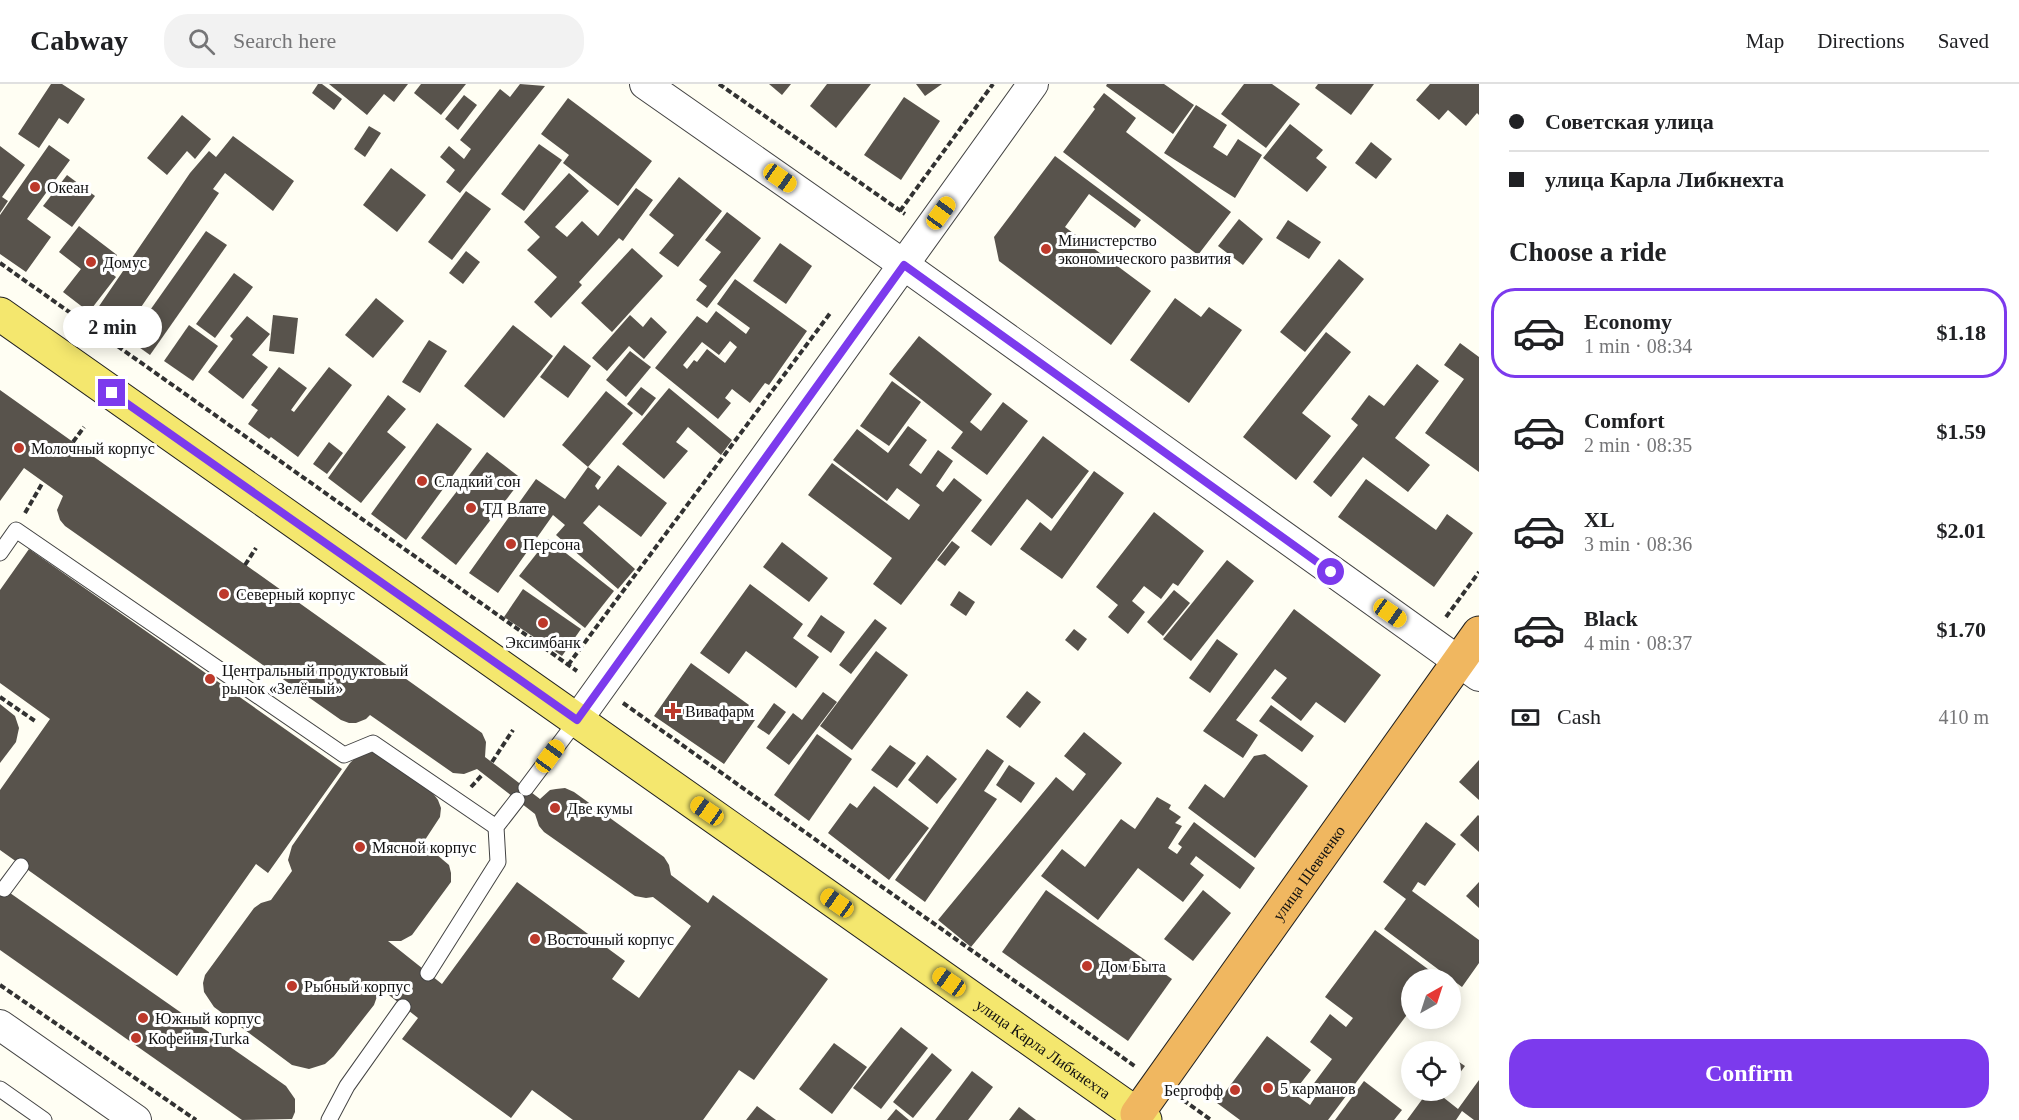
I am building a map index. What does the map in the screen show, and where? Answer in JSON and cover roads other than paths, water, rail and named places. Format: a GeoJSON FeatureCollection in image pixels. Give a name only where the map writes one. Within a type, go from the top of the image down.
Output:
{"type":"FeatureCollection","features":[{"type":"Feature","properties":{"kind":"highway","name":"улица Шевченко"},"geometry":{"type":"LineString","coordinates":[[1141,1117],[1469,669],[1479,633]]}},
{"type":"Feature","properties":{"kind":"main road","name":"улица Карла Либкнехта"},"geometry":{"type":"LineString","coordinates":[[0,314],[1141,1117]]}},
{"type":"Feature","properties":{"kind":"street"},"geometry":{"type":"LineString","coordinates":[[645,84],[904,265],[1469,669]]}},
{"type":"Feature","properties":{"kind":"street"},"geometry":{"type":"LineString","coordinates":[[577,720],[1033,84]]}},
{"type":"Feature","properties":{"kind":"street"},"geometry":{"type":"LineString","coordinates":[[0,1025],[136,1120]]}},
{"type":"Feature","properties":{"kind":"lane"},"geometry":{"type":"LineString","coordinates":[[0,553],[16,530],[183,651],[344,755],[373,742],[496,827]]}},
{"type":"Feature","properties":{"kind":"lane"},"geometry":{"type":"LineString","coordinates":[[428,973],[498,862],[496,827],[577,720]]}},
{"type":"Feature","properties":{"kind":"lane"},"geometry":{"type":"LineString","coordinates":[[4,889],[21,866]]}},
{"type":"Feature","properties":{"kind":"lane"},"geometry":{"type":"LineString","coordinates":[[328,1120],[347,1086],[403,1006]]}},
{"type":"Feature","properties":{"kind":"lane"},"geometry":{"type":"LineString","coordinates":[[0,1089],[44,1120]]}},
{"type":"Feature","properties":{"kind":"place","name":"Океан"},"geometry":{"type":"Point","coordinates":[35,187]}},
{"type":"Feature","properties":{"kind":"place","name":"Министерство экономического развития"},"geometry":{"type":"Point","coordinates":[1046,249]}},
{"type":"Feature","properties":{"kind":"place","name":"Домус"},"geometry":{"type":"Point","coordinates":[91,262]}},
{"type":"Feature","properties":{"kind":"place","name":"Молочный корпус"},"geometry":{"type":"Point","coordinates":[19,448]}},
{"type":"Feature","properties":{"kind":"place","name":"Сладкий сон"},"geometry":{"type":"Point","coordinates":[422,481]}},
{"type":"Feature","properties":{"kind":"place","name":"ТД Влате"},"geometry":{"type":"Point","coordinates":[471,508]}},
{"type":"Feature","properties":{"kind":"place","name":"Персона"},"geometry":{"type":"Point","coordinates":[511,544]}},
{"type":"Feature","properties":{"kind":"place","name":"Северный корпус"},"geometry":{"type":"Point","coordinates":[224,594]}},
{"type":"Feature","properties":{"kind":"place","name":"Эксимбанк"},"geometry":{"type":"Point","coordinates":[543,623]}},
{"type":"Feature","properties":{"kind":"place","name":"Центральный продуктовый рынок «Зелёный»"},"geometry":{"type":"Point","coordinates":[210,679]}},
{"type":"Feature","properties":{"kind":"place","name":"Вивафарм"},"geometry":{"type":"Point","coordinates":[673,711]}},
{"type":"Feature","properties":{"kind":"place","name":"Две кумы"},"geometry":{"type":"Point","coordinates":[555,808]}},
{"type":"Feature","properties":{"kind":"place","name":"Мясной корпус"},"geometry":{"type":"Point","coordinates":[360,847]}},
{"type":"Feature","properties":{"kind":"place","name":"Восточный корпус"},"geometry":{"type":"Point","coordinates":[535,939]}},
{"type":"Feature","properties":{"kind":"place","name":"Дом Быта"},"geometry":{"type":"Point","coordinates":[1087,966]}},
{"type":"Feature","properties":{"kind":"place","name":"Рыбный корпус"},"geometry":{"type":"Point","coordinates":[292,986]}},
{"type":"Feature","properties":{"kind":"place","name":"Южный корпус"},"geometry":{"type":"Point","coordinates":[143,1018]}},
{"type":"Feature","properties":{"kind":"place","name":"Кофейня Turka"},"geometry":{"type":"Point","coordinates":[136,1038]}},
{"type":"Feature","properties":{"kind":"place","name":"5 карманов"},"geometry":{"type":"Point","coordinates":[1268,1088]}},
{"type":"Feature","properties":{"kind":"place","name":"Бергофф"},"geometry":{"type":"Point","coordinates":[1235,1090]}}]}
